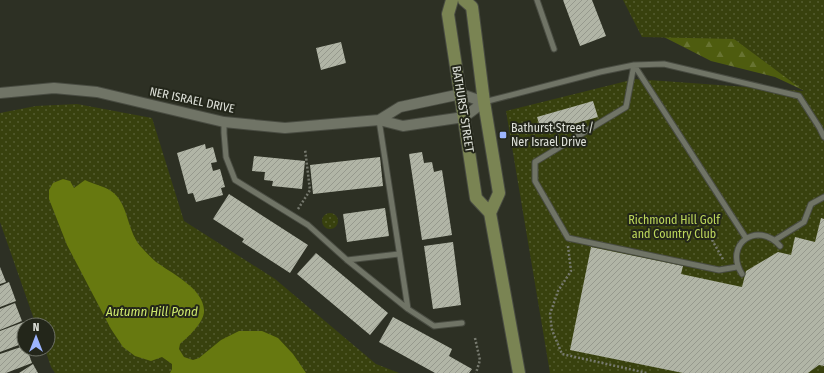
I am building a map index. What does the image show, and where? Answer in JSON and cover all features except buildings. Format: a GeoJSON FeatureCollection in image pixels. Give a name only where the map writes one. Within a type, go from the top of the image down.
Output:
{"type":"FeatureCollection","features":[{"type":"Feature","properties":{"kind":"main road","name":"BATHURST STREET"},"geometry":{"type":"LineString","coordinates":[[452,0],[448,14],[476,198],[490,213],[499,193],[484,102],[472,7],[464,0]]}},
{"type":"Feature","properties":{"kind":"main road"},"geometry":{"type":"LineString","coordinates":[[490,213],[519,373]]}},
{"type":"Feature","properties":{"kind":"street","name":"NER ISRAEL DRIVE"},"geometry":{"type":"LineString","coordinates":[[0,93],[54,88],[97,92],[224,122],[285,128],[379,120],[404,126],[464,117],[484,102]]}},
{"type":"Feature","properties":{"kind":"street"},"geometry":{"type":"LineString","coordinates":[[461,94],[484,102]]}},
{"type":"Feature","properties":{"kind":"street","name":"NER ISRAEL DRIVE"},"geometry":{"type":"LineString","coordinates":[[379,120],[400,107],[461,94]]}},
{"type":"Feature","properties":{"kind":"lane"},"geometry":{"type":"LineString","coordinates":[[537,0],[554,49]]}},
{"type":"Feature","properties":{"kind":"lane"},"geometry":{"type":"LineString","coordinates":[[484,102],[600,72],[634,65],[664,64],[799,96],[822,128],[824,137]]}},
{"type":"Feature","properties":{"kind":"lane"},"geometry":{"type":"LineString","coordinates":[[634,65],[626,107],[535,162],[535,181],[568,238],[719,270],[738,267]]}},
{"type":"Feature","properties":{"kind":"lane"},"geometry":{"type":"LineString","coordinates":[[634,65],[746,238]]}},
{"type":"Feature","properties":{"kind":"lane"},"geometry":{"type":"LineString","coordinates":[[379,120],[408,309]]}},
{"type":"Feature","properties":{"kind":"lane"},"geometry":{"type":"LineString","coordinates":[[224,122],[226,157],[235,180],[308,225],[347,260],[408,309],[434,326],[462,323]]}},
{"type":"Feature","properties":{"kind":"lane"},"geometry":{"type":"LineString","coordinates":[[775,240],[804,222],[811,204],[824,197]]}},
{"type":"Feature","properties":{"kind":"lane"},"geometry":{"type":"LineString","coordinates":[[742,274],[736,259],[740,244],[746,238],[761,234],[769,236],[780,246]]}},
{"type":"Feature","properties":{"kind":"lane"},"geometry":{"type":"LineString","coordinates":[[347,260],[399,254]]}},
{"type":"Feature","properties":{"kind":"path"},"geometry":{"type":"LineString","coordinates":[[293,216],[310,190],[305,149]]}},
{"type":"Feature","properties":{"kind":"path"},"geometry":{"type":"LineString","coordinates":[[568,238],[571,271],[558,291],[550,314],[552,330],[562,354],[647,373]]}},
{"type":"Feature","properties":{"kind":"path"},"geometry":{"type":"LineString","coordinates":[[712,240],[728,268]]}},
{"type":"Feature","properties":{"kind":"path"},"geometry":{"type":"LineString","coordinates":[[475,338],[480,360],[476,373]]}},
{"type":"Feature","properties":{"kind":"green space","name":"Richmond Hill Golf and Country Club"},"geometry":{"type":"Polygon","coordinates":[[[623,0],[824,0],[824,373],[550,373],[506,111],[635,79],[804,91],[734,39],[642,37],[623,0]]]}},
{"type":"Feature","properties":{"kind":"green space"},"geometry":{"type":"Polygon","coordinates":[[[824,0],[824,116],[805,91],[775,77],[711,61],[660,35],[824,0]]]}},
{"type":"Feature","properties":{"kind":"green space"},"geometry":{"type":"Polygon","coordinates":[[[77,104],[152,118],[184,221],[275,279],[376,364],[399,373],[55,373],[48,357],[56,357],[56,317],[33,317],[0,222],[0,113],[36,106],[77,104]]]}},
{"type":"Feature","properties":{"kind":"green space"},"geometry":{"type":"Polygon","coordinates":[[[330,213],[336,215],[338,221],[336,227],[330,229],[324,227],[322,221],[324,215],[330,213]]]}},
{"type":"Feature","properties":{"kind":"water","name":"Autumn Hill Pond"},"geometry":{"type":"Polygon","coordinates":[[[63,179],[70,181],[74,188],[85,180],[111,191],[122,203],[134,235],[143,249],[156,262],[178,276],[198,295],[202,302],[204,315],[195,329],[180,344],[179,349],[184,357],[193,360],[199,358],[221,340],[239,331],[262,331],[278,338],[293,354],[306,373],[170,373],[172,364],[162,357],[151,361],[135,356],[123,347],[111,329],[67,245],[49,199],[49,190],[53,183],[63,179]]]}},
{"type":"Feature","properties":{"kind":"place","name":"Bathurst Street / Ner Israel Drive"},"geometry":{"type":"Point","coordinates":[503,135]}}]}
